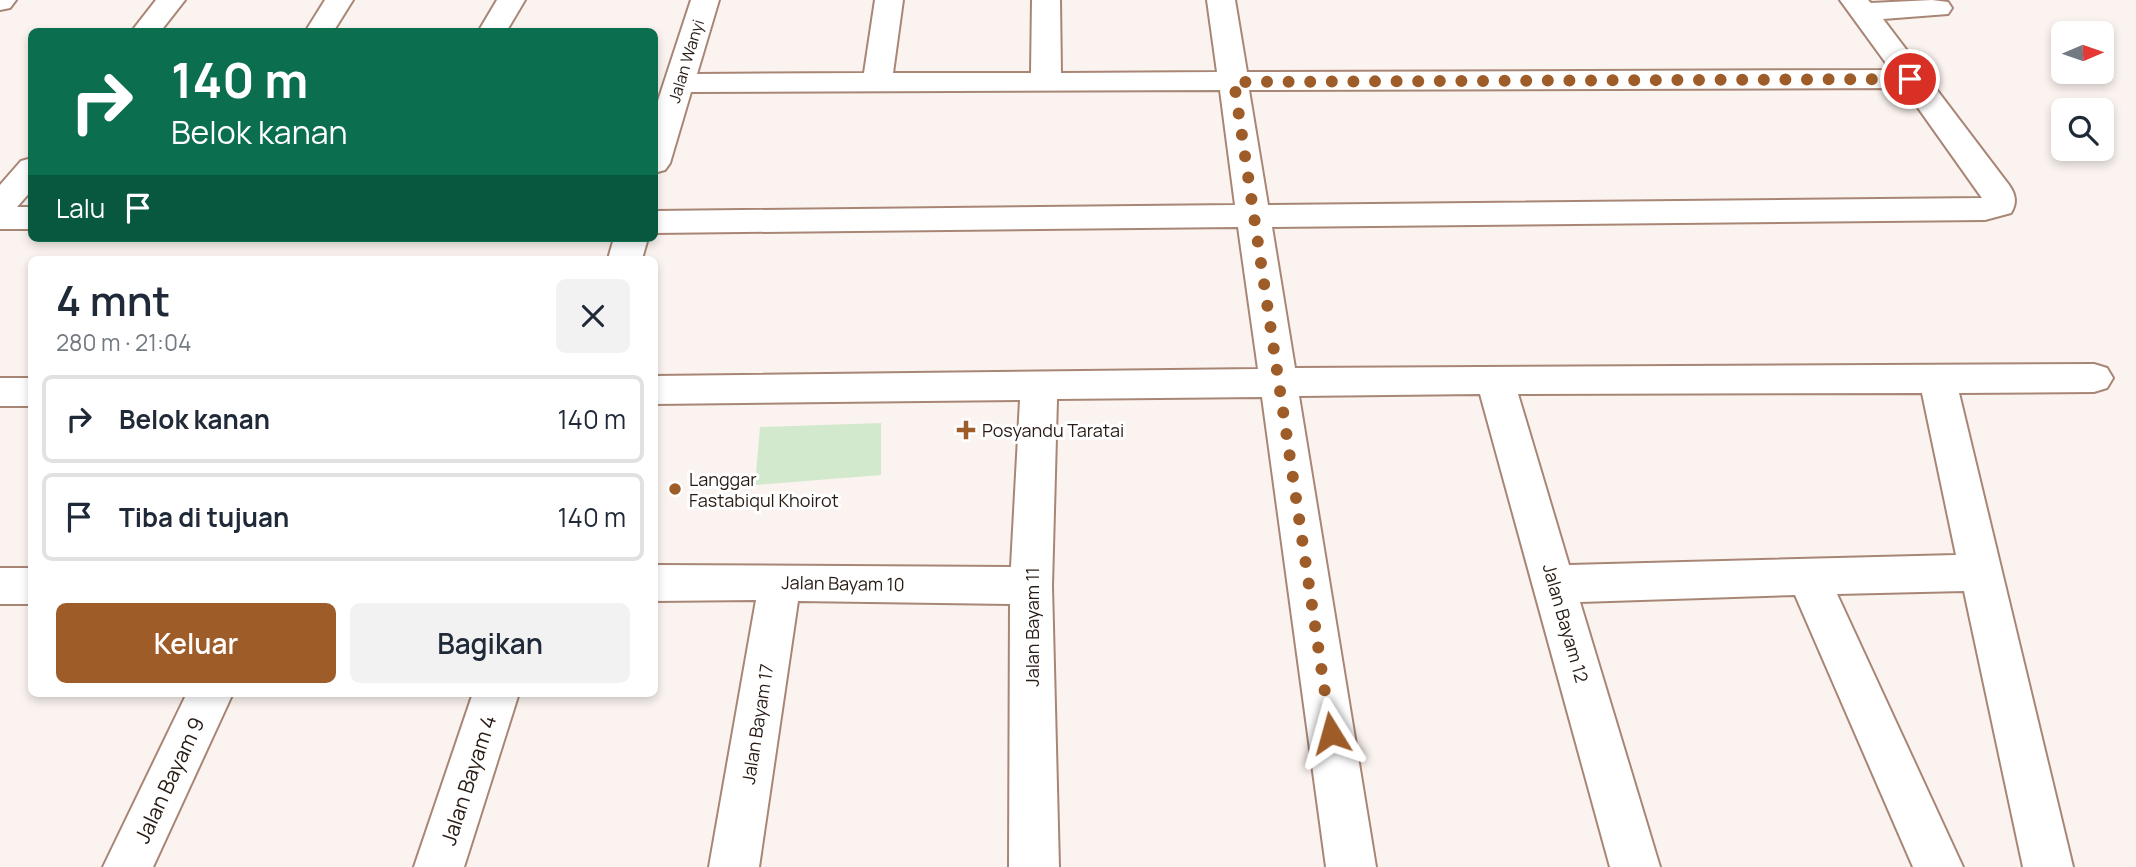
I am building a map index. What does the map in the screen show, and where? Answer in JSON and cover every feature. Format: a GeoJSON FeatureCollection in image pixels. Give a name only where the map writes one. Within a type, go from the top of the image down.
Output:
{"type":"FeatureCollection","features":[{"type":"Feature","properties":{"kind":"street"},"geometry":{"type":"LineString","coordinates":[[148,28],[171,0]]}},
{"type":"Feature","properties":{"kind":"street"},"geometry":{"type":"LineString","coordinates":[[321,28],[339,0]]}},
{"type":"Feature","properties":{"kind":"street"},"geometry":{"type":"LineString","coordinates":[[494,28],[511,0]]}},
{"type":"Feature","properties":{"kind":"street","name":"Jalan Wanyi"},"geometry":{"type":"LineString","coordinates":[[658,150],[705,0]]}},
{"type":"Feature","properties":{"kind":"street"},"geometry":{"type":"LineString","coordinates":[[877,82],[889,0]]}},
{"type":"Feature","properties":{"kind":"street"},"geometry":{"type":"LineString","coordinates":[[1046,0],[1046,82]]}},
{"type":"Feature","properties":{"kind":"street"},"geometry":{"type":"LineString","coordinates":[[1221,0],[1351,867]]}},
{"type":"Feature","properties":{"kind":"street"},"geometry":{"type":"LineString","coordinates":[[1857,6],[1938,8]]}},
{"type":"Feature","properties":{"kind":"street"},"geometry":{"type":"LineString","coordinates":[[658,222],[1985,209],[1999,205],[1998,193],[1857,6]]}},
{"type":"Feature","properties":{"kind":"street"},"geometry":{"type":"LineString","coordinates":[[679,83],[1910,79]]}},
{"type":"Feature","properties":{"kind":"street"},"geometry":{"type":"LineString","coordinates":[[0,206],[28,173]]}},
{"type":"Feature","properties":{"kind":"street"},"geometry":{"type":"LineString","coordinates":[[0,218],[28,218]]}},
{"type":"Feature","properties":{"kind":"street"},"geometry":{"type":"LineString","coordinates":[[1937,378],[2048,867]]}},
{"type":"Feature","properties":{"kind":"street"},"geometry":{"type":"LineString","coordinates":[[658,390],[1495,380],[2094,378]]}},
{"type":"Feature","properties":{"kind":"street","name":"Jalan Bayam 12"},"geometry":{"type":"LineString","coordinates":[[1495,380],[1635,867]]}},
{"type":"Feature","properties":{"kind":"street","name":"Jalan Bayam 11"},"geometry":{"type":"LineString","coordinates":[[1034,867],[1031,586],[1039,387]]}},
{"type":"Feature","properties":{"kind":"street"},"geometry":{"type":"LineString","coordinates":[[0,392],[28,392]]}},
{"type":"Feature","properties":{"kind":"street"},"geometry":{"type":"LineString","coordinates":[[1555,584],[1808,579],[1982,572]]}},
{"type":"Feature","properties":{"kind":"street"},"geometry":{"type":"LineString","coordinates":[[1808,579],[1938,867]]}},
{"type":"Feature","properties":{"kind":"street","name":"Jalan Bayam 17"},"geometry":{"type":"LineString","coordinates":[[734,867],[780,582]]}},
{"type":"Feature","properties":{"kind":"street","name":"Jalan Bayam 10"},"geometry":{"type":"LineString","coordinates":[[658,583],[1031,586]]}},
{"type":"Feature","properties":{"kind":"street","name":"Jalan Bayam 9"},"geometry":{"type":"LineString","coordinates":[[128,867],[208,697]]}},
{"type":"Feature","properties":{"kind":"street","name":"Jalan Bayam 4"},"geometry":{"type":"LineString","coordinates":[[439,867],[495,697]]}},
{"type":"Feature","properties":{"kind":"green space"},"geometry":{"type":"Polygon","coordinates":[[[881,423],[881,475],[755,485],[760,427],[881,423]]]}},
{"type":"Feature","properties":{"kind":"place","name":"Posyandu Taratai"},"geometry":{"type":"Point","coordinates":[966,430]}},
{"type":"Feature","properties":{"kind":"place","name":"Langgar Fastabiqul Khoirot"},"geometry":{"type":"Point","coordinates":[675,489]}},
{"type":"Feature","properties":{"kind":"route"},"geometry":{"type":"LineString","coordinates":[[1331,733],[1234,82],[1910,79]]}}]}
